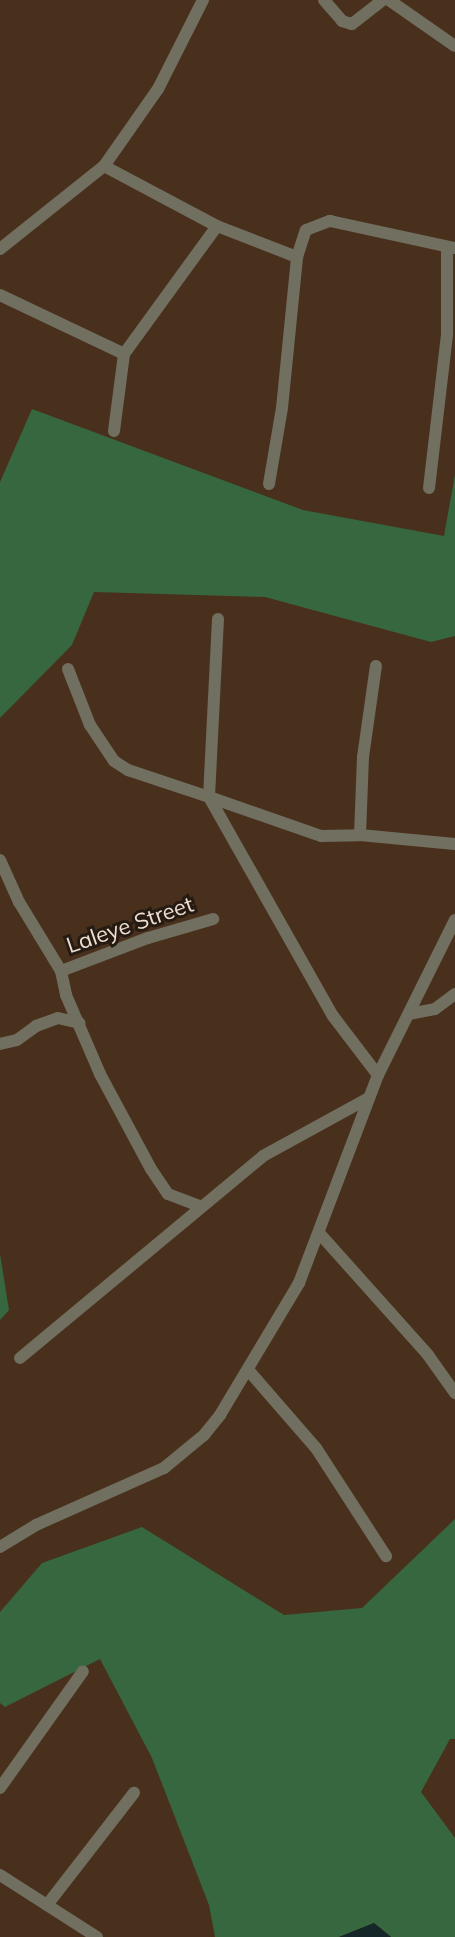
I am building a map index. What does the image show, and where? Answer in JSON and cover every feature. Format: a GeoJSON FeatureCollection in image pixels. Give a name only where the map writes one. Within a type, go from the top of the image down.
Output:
{"type":"FeatureCollection","features":[{"type":"Feature","properties":{"kind":"street"},"geometry":{"type":"LineString","coordinates":[[0,249],[104,166],[161,83],[203,0]]}},
{"type":"Feature","properties":{"kind":"street"},"geometry":{"type":"LineString","coordinates":[[324,0],[342,21],[352,24],[383,0]]}},
{"type":"Feature","properties":{"kind":"street"},"geometry":{"type":"LineString","coordinates":[[389,0],[455,46]]}},
{"type":"Feature","properties":{"kind":"street"},"geometry":{"type":"LineString","coordinates":[[104,166],[217,226],[297,257]]}},
{"type":"Feature","properties":{"kind":"street"},"geometry":{"type":"LineString","coordinates":[[269,484],[282,408],[297,257],[306,230],[330,220],[451,248],[447,334],[429,488]]}},
{"type":"Feature","properties":{"kind":"street"},"geometry":{"type":"LineString","coordinates":[[114,431],[124,354],[217,226]]}},
{"type":"Feature","properties":{"kind":"street"},"geometry":{"type":"LineString","coordinates":[[0,295],[124,354]]}},
{"type":"Feature","properties":{"kind":"street"},"geometry":{"type":"LineString","coordinates":[[218,619],[209,797],[333,1016],[378,1074]]}},
{"type":"Feature","properties":{"kind":"street"},"geometry":{"type":"LineString","coordinates":[[360,835],[363,757],[376,666]]}},
{"type":"Feature","properties":{"kind":"street"},"geometry":{"type":"LineString","coordinates":[[68,669],[90,725],[114,761],[128,770],[321,836],[360,835],[455,844]]}},
{"type":"Feature","properties":{"kind":"street"},"geometry":{"type":"LineString","coordinates":[[0,860],[19,902],[61,971],[66,995],[106,1088],[158,1181],[175,1199],[200,1206]]}},
{"type":"Feature","properties":{"kind":"street","name":"Laleye Street"},"geometry":{"type":"LineString","coordinates":[[61,971],[148,938],[213,919]]}},
{"type":"Feature","properties":{"kind":"street"},"geometry":{"type":"LineString","coordinates":[[0,1547],[36,1525],[164,1468],[204,1435],[249,1371],[299,1282],[320,1234],[367,1099],[455,920]]}},
{"type":"Feature","properties":{"kind":"street"},"geometry":{"type":"LineString","coordinates":[[409,1014],[435,1010],[455,993]]}},
{"type":"Feature","properties":{"kind":"street"},"geometry":{"type":"LineString","coordinates":[[0,1044],[17,1040],[36,1026],[58,1018],[79,1023]]}},
{"type":"Feature","properties":{"kind":"street"},"geometry":{"type":"LineString","coordinates":[[20,1358],[200,1206],[263,1156],[367,1099]]}},
{"type":"Feature","properties":{"kind":"street"},"geometry":{"type":"LineString","coordinates":[[320,1234],[428,1355],[455,1393]]}},
{"type":"Feature","properties":{"kind":"street"},"geometry":{"type":"LineString","coordinates":[[249,1371],[316,1448],[386,1556]]}},
{"type":"Feature","properties":{"kind":"street"},"geometry":{"type":"LineString","coordinates":[[0,1788],[82,1671]]}},
{"type":"Feature","properties":{"kind":"street"},"geometry":{"type":"LineString","coordinates":[[47,1905],[134,1793]]}},
{"type":"Feature","properties":{"kind":"street"},"geometry":{"type":"LineString","coordinates":[[0,1875],[97,1937]]}},
{"type":"Feature","properties":{"kind":"green space"},"geometry":{"type":"Polygon","coordinates":[[[32,409],[303,510],[444,536],[455,474],[455,636],[431,642],[265,597],[94,592],[72,645],[0,718],[0,482],[32,409]]]}},
{"type":"Feature","properties":{"kind":"green space"},"geometry":{"type":"Polygon","coordinates":[[[0,1254],[9,1310],[0,1320],[0,1254]]]}},
{"type":"Feature","properties":{"kind":"green space"},"geometry":{"type":"Polygon","coordinates":[[[455,1519],[455,1739],[450,1739],[421,1792],[455,1838],[455,1937],[391,1937],[374,1923],[339,1937],[215,1937],[209,1905],[152,1758],[100,1659],[5,1707],[0,1703],[0,1612],[42,1563],[142,1527],[284,1615],[362,1608],[455,1519]]]}},
{"type":"Feature","properties":{"kind":"shaded area"},"geometry":{"type":"Polygon","coordinates":[[[374,1923],[391,1937],[339,1937],[374,1923]]]}}]}
